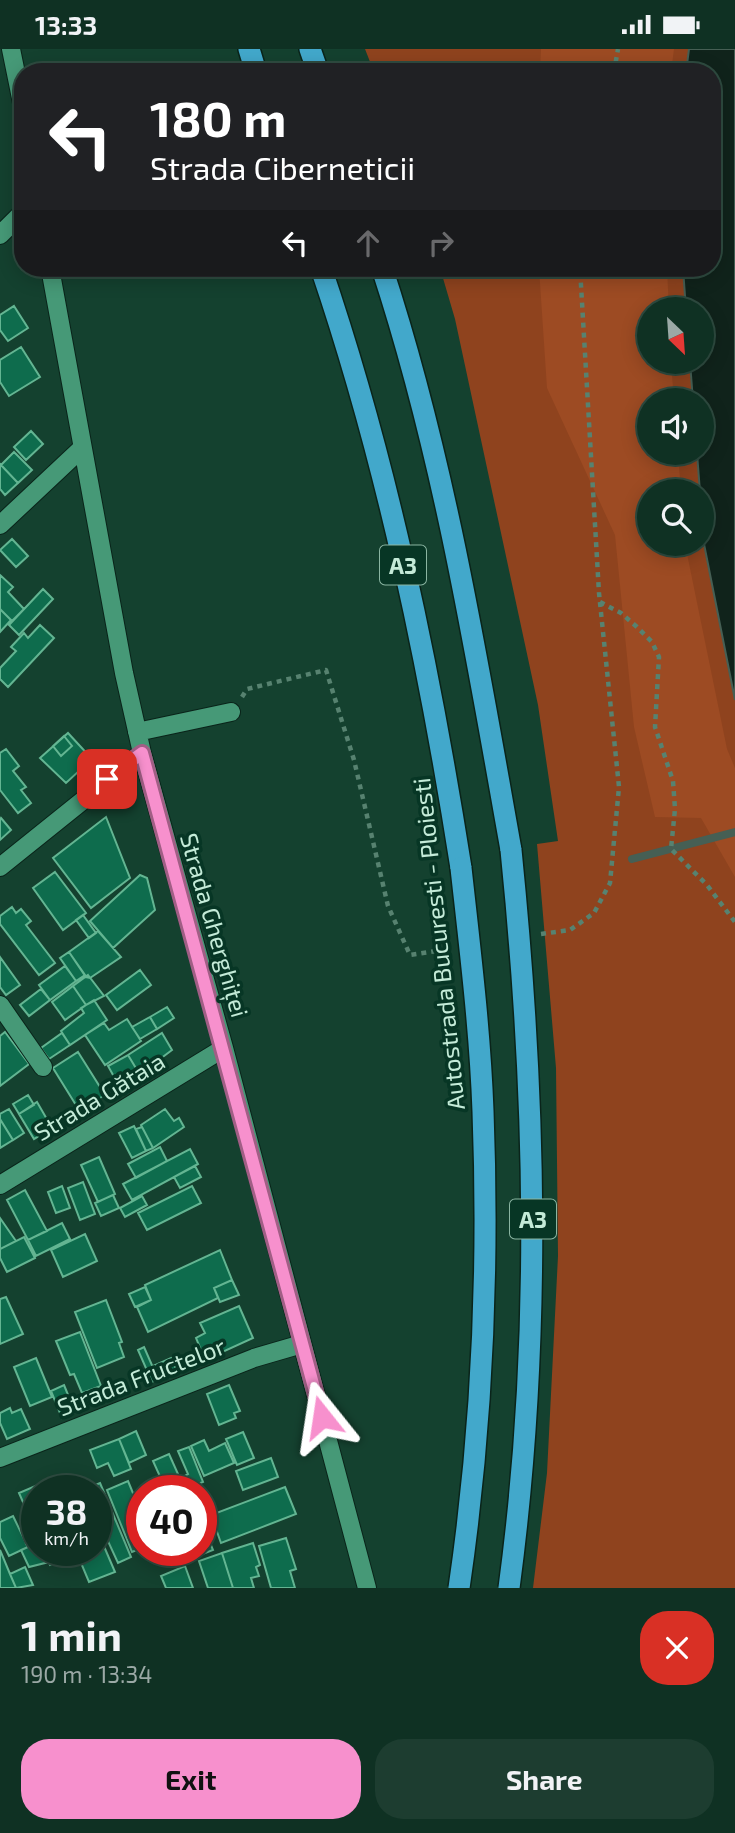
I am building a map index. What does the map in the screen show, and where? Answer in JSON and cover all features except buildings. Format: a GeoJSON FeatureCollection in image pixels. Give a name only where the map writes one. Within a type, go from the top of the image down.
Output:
{"type":"FeatureCollection","features":[{"type":"Feature","properties":{"kind":"highway","name":"Autostrada Bucuresti - Ploiesti"},"geometry":{"type":"LineString","coordinates":[[324,277],[394,523],[443,755],[461,868],[483,1110],[485,1250],[479,1398],[459,1588]]}},
{"type":"Feature","properties":{"kind":"highway","name":"A3"},"geometry":{"type":"LineString","coordinates":[[385,277],[413,370],[446,506],[510,850],[522,962],[531,1094],[534,1265],[527,1407],[509,1588]]}},
{"type":"Feature","properties":{"kind":"street"},"geometry":{"type":"LineString","coordinates":[[0,235],[14,221]]}},
{"type":"Feature","properties":{"kind":"street","name":"Strada Gherghiței"},"geometry":{"type":"LineString","coordinates":[[52,277],[142,753],[224,1048],[367,1588]]}},
{"type":"Feature","properties":{"kind":"street"},"geometry":{"type":"LineString","coordinates":[[0,525],[82,448]]}},
{"type":"Feature","properties":{"kind":"street"},"geometry":{"type":"LineString","coordinates":[[137,732],[231,712]]}},
{"type":"Feature","properties":{"kind":"street"},"geometry":{"type":"LineString","coordinates":[[0,867],[142,753]]}},
{"type":"Feature","properties":{"kind":"street"},"geometry":{"type":"LineString","coordinates":[[0,1005],[43,1067]]}},
{"type":"Feature","properties":{"kind":"street","name":"Strada Gătaia"},"geometry":{"type":"LineString","coordinates":[[0,1185],[224,1048]]}},
{"type":"Feature","properties":{"kind":"street","name":"Strada Fructelor"},"geometry":{"type":"LineString","coordinates":[[0,1458],[254,1359],[302,1344]]}},
{"type":"Feature","properties":{"kind":"path"},"geometry":{"type":"LineString","coordinates":[[530,936],[570,930],[594,913],[610,883],[619,787],[600,602],[581,277]]}},
{"type":"Feature","properties":{"kind":"path"},"geometry":{"type":"LineString","coordinates":[[600,602],[621,613],[637,627],[652,642],[659,657],[655,727],[673,781],[676,809],[671,849],[707,885],[735,922]]}},
{"type":"Feature","properties":{"kind":"path"},"geometry":{"type":"LineString","coordinates":[[231,712],[247,689],[326,670],[354,760],[388,906],[410,955],[463,947]]}},
{"type":"Feature","properties":{"kind":"shaded area"},"geometry":{"type":"Polygon","coordinates":[[[365,49],[689,49],[687,63],[370,63],[365,49]]]}},
{"type":"Feature","properties":{"kind":"shaded area"},"geometry":{"type":"Polygon","coordinates":[[[541,49],[674,49],[672,63],[540,63],[541,49]]]}},
{"type":"Feature","properties":{"kind":"shaded area"},"geometry":{"type":"Polygon","coordinates":[[[689,49],[735,49],[735,700],[706,556],[714,556],[714,479],[699,479],[698,465],[714,465],[714,388],[692,388],[691,375],[714,375],[714,297],[685,297],[684,277],[721,277],[721,63],[687,63],[689,49]]]}},
{"type":"Feature","properties":{"kind":"shaded area"},"geometry":{"type":"Polygon","coordinates":[[[443,277],[684,277],[685,297],[637,297],[637,375],[691,375],[692,388],[637,388],[637,465],[698,465],[699,479],[637,479],[637,556],[706,556],[735,700],[735,1588],[533,1588],[547,1473],[558,1256],[556,1068],[537,844],[558,841],[538,705],[455,319],[443,277]]]}},
{"type":"Feature","properties":{"kind":"shaded area"},"geometry":{"type":"Polygon","coordinates":[[[540,277],[667,277],[668,297],[637,297],[637,375],[672,375],[673,388],[637,388],[637,465],[679,465],[680,479],[637,479],[637,556],[687,556],[727,749],[735,768],[735,877],[701,818],[655,817],[634,727],[615,535],[547,388],[540,277]]]}},
{"type":"Feature","properties":{"kind":"waterway"},"geometry":{"type":"LineString","coordinates":[[632,859],[735,832]]}},
{"type":"Feature","properties":{"kind":"route"},"geometry":{"type":"LineString","coordinates":[[107,779],[142,753],[322,1417]]}}]}
